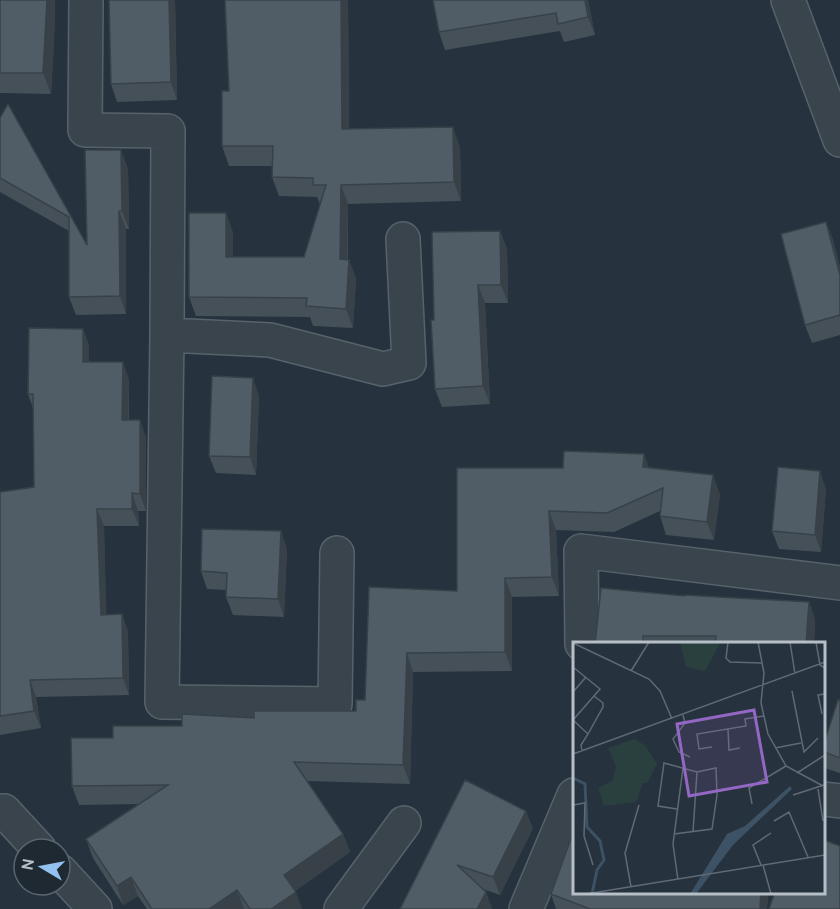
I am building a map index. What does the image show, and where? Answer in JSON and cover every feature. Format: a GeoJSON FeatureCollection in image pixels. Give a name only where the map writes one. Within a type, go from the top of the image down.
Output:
{"type":"FeatureCollection","features":[{"type":"Feature","properties":{"kind":"street"},"geometry":{"type":"LineString","coordinates":[[86,0],[85,129],[168,131],[162,702],[335,704],[337,553]]}},
{"type":"Feature","properties":{"kind":"street"},"geometry":{"type":"LineString","coordinates":[[789,0],[840,140]]}},
{"type":"Feature","properties":{"kind":"street"},"geometry":{"type":"LineString","coordinates":[[167,334],[270,340],[383,369],[409,363],[403,239]]}},
{"type":"Feature","properties":{"kind":"street"},"geometry":{"type":"LineString","coordinates":[[582,642],[580,551],[840,583]]}},
{"type":"Feature","properties":{"kind":"street"},"geometry":{"type":"LineString","coordinates":[[526,909],[573,797]]}},
{"type":"Feature","properties":{"kind":"street"},"geometry":{"type":"LineString","coordinates":[[825,799],[840,801]]}},
{"type":"Feature","properties":{"kind":"street"},"geometry":{"type":"LineString","coordinates":[[0,811],[4,811],[28,837]]}},
{"type":"Feature","properties":{"kind":"street"},"geometry":{"type":"LineString","coordinates":[[341,909],[404,823]]}},
{"type":"Feature","properties":{"kind":"street"},"geometry":{"type":"LineString","coordinates":[[72,884],[95,909]]}},
{"type":"Feature","properties":{"kind":"building"},"geometry":{"type":"Polygon","coordinates":[[[0,0],[47,0],[43,73],[0,73],[0,0]]]}},
{"type":"Feature","properties":{"kind":"building"},"geometry":{"type":"Polygon","coordinates":[[[109,0],[169,0],[171,82],[111,84],[109,0]]]}},
{"type":"Feature","properties":{"kind":"building"},"geometry":{"type":"Polygon","coordinates":[[[225,0],[341,0],[342,129],[453,127],[454,182],[341,185],[340,259],[349,260],[346,309],[306,306],[307,298],[189,297],[189,213],[226,213],[226,257],[304,257],[326,185],[313,185],[313,178],[272,177],[273,146],[222,146],[222,91],[229,91],[225,0]]]}},
{"type":"Feature","properties":{"kind":"building"},"geometry":{"type":"Polygon","coordinates":[[[433,0],[585,0],[588,17],[558,24],[556,13],[439,32],[433,0]]]}},
{"type":"Feature","properties":{"kind":"building"},"geometry":{"type":"Polygon","coordinates":[[[8,104],[87,245],[85,150],[121,150],[120,296],[69,297],[69,217],[0,178],[0,118],[8,104]]]}},
{"type":"Feature","properties":{"kind":"building"},"geometry":{"type":"Polygon","coordinates":[[[826,222],[840,275],[840,315],[805,325],[781,234],[826,222]]]}},
{"type":"Feature","properties":{"kind":"building"},"geometry":{"type":"Polygon","coordinates":[[[500,231],[501,285],[478,285],[483,386],[435,389],[431,320],[434,320],[432,232],[500,231]]]}},
{"type":"Feature","properties":{"kind":"building"},"geometry":{"type":"Polygon","coordinates":[[[29,328],[83,329],[83,362],[123,362],[122,420],[140,420],[140,494],[132,493],[132,509],[97,509],[101,615],[122,614],[123,678],[30,680],[34,711],[0,716],[0,492],[34,487],[33,394],[28,394],[29,328]]]}},
{"type":"Feature","properties":{"kind":"building"},"geometry":{"type":"Polygon","coordinates":[[[212,376],[253,378],[250,457],[209,456],[212,376]]]}},
{"type":"Feature","properties":{"kind":"building"},"geometry":{"type":"Polygon","coordinates":[[[564,451],[644,454],[643,467],[713,475],[707,522],[660,516],[663,488],[607,513],[549,511],[552,577],[505,578],[505,652],[407,653],[403,765],[294,762],[343,834],[284,875],[296,892],[271,909],[250,909],[237,890],[209,909],[152,909],[131,877],[117,886],[86,839],[168,785],[72,786],[71,738],[113,738],[113,726],[182,726],[182,714],[254,718],[254,711],[356,711],[356,700],[365,700],[369,587],[457,591],[457,468],[563,468],[564,451]]]}},
{"type":"Feature","properties":{"kind":"building"},"geometry":{"type":"Polygon","coordinates":[[[778,467],[820,471],[815,535],[772,531],[778,467]]]}},
{"type":"Feature","properties":{"kind":"building"},"geometry":{"type":"Polygon","coordinates":[[[202,529],[281,531],[278,599],[226,597],[227,573],[201,571],[202,529]]]}},
{"type":"Feature","properties":{"kind":"building"},"geometry":{"type":"Polygon","coordinates":[[[601,588],[684,596],[809,602],[806,642],[715,642],[716,636],[643,636],[643,642],[595,642],[601,588]]]}},
{"type":"Feature","properties":{"kind":"building"},"geometry":{"type":"Polygon","coordinates":[[[838,700],[840,700],[840,758],[825,752],[825,740],[838,700]]]}},
{"type":"Feature","properties":{"kind":"building"},"geometry":{"type":"Polygon","coordinates":[[[465,780],[526,811],[493,877],[457,865],[486,892],[477,909],[400,909],[465,780]]]}},
{"type":"Feature","properties":{"kind":"building"},"geometry":{"type":"Polygon","coordinates":[[[573,833],[573,894],[761,894],[760,909],[590,909],[551,894],[573,833]]]}},
{"type":"Feature","properties":{"kind":"building"},"geometry":{"type":"Polygon","coordinates":[[[825,840],[840,846],[840,909],[769,909],[774,894],[825,894],[825,840]]]}}]}
